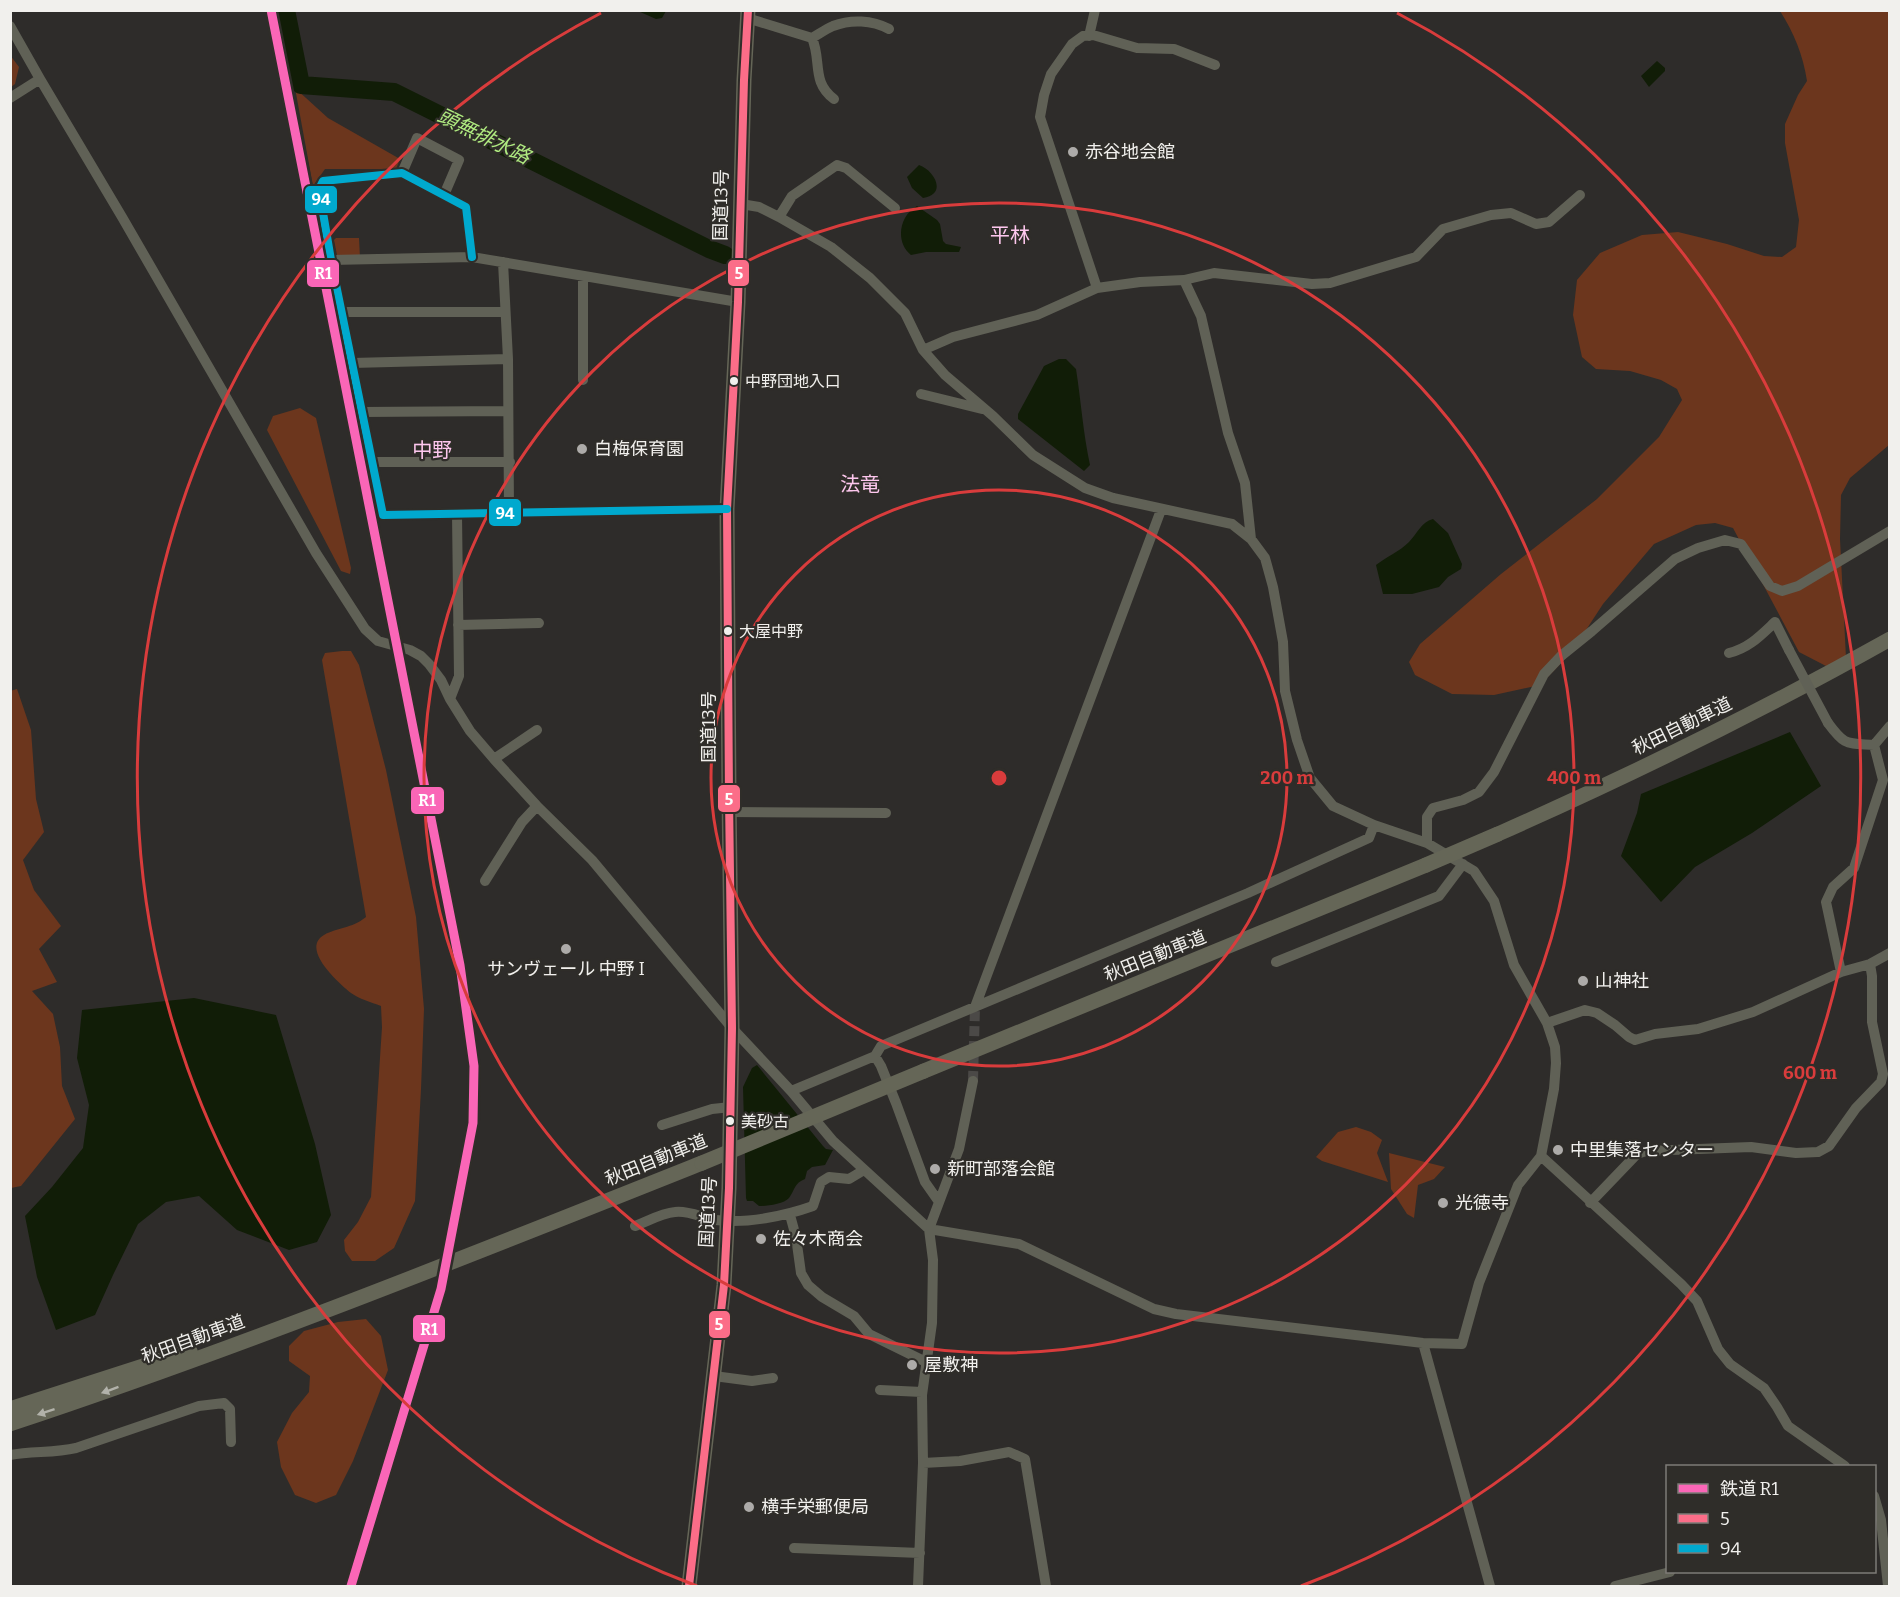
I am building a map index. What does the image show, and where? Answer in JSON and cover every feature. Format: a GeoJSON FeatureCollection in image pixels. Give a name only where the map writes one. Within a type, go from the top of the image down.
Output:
{"type":"FeatureCollection","features":[{"type":"Feature","properties":{"kind":"highway","name":"国道13号"},"geometry":{"type":"LineString","coordinates":[[689,1587],[724,1285],[727,1220],[732,1028],[728,509],[738,302],[747,14]]}},
{"type":"Feature","properties":{"kind":"highway","name":"秋田自動車道"},"geometry":{"type":"LineString","coordinates":[[10,1424],[266,1334],[421,1275],[702,1163],[1426,866],[1685,748],[1890,639]]}},
{"type":"Feature","properties":{"kind":"highway","name":"秋田自動車道"},"geometry":{"type":"LineString","coordinates":[[10,1409],[421,1275]]}},
{"type":"Feature","properties":{"kind":"street"},"geometry":{"type":"LineString","coordinates":[[1089,36],[1095,10]]}},
{"type":"Feature","properties":{"kind":"street"},"geometry":{"type":"LineString","coordinates":[[747,14],[813,38]]}},
{"type":"Feature","properties":{"kind":"street"},"geometry":{"type":"LineString","coordinates":[[813,38],[833,26],[857,21],[879,24],[889,29]]}},
{"type":"Feature","properties":{"kind":"street"},"geometry":{"type":"LineString","coordinates":[[10,26],[316,553],[365,629],[378,641],[410,650],[429,664],[470,730],[494,759],[537,806],[592,860],[732,1028],[791,1091],[833,1141],[864,1170],[929,1229],[1019,1245],[1154,1309],[1176,1314],[1423,1343],[1462,1344],[1479,1282],[1518,1185],[1541,1156],[1554,1089],[1556,1063],[1555,1047],[1547,1023],[1514,965],[1494,901],[1474,871],[1427,843],[1374,825],[1334,806],[1310,778],[1297,740],[1285,691],[1283,642],[1273,586],[1264,558],[1251,539],[1232,524],[1161,510],[1113,498],[1085,488],[1033,455],[945,375],[923,350],[905,313],[870,278],[831,248],[779,217],[759,207],[741,204]]}},
{"type":"Feature","properties":{"kind":"street"},"geometry":{"type":"LineString","coordinates":[[1097,288],[1040,117],[1051,74],[1072,44],[1083,36],[1093,35],[1137,48],[1174,49],[1215,65]]}},
{"type":"Feature","properties":{"kind":"street"},"geometry":{"type":"LineString","coordinates":[[813,38],[817,49],[816,67],[820,82],[824,93],[834,99]]}},
{"type":"Feature","properties":{"kind":"street"},"geometry":{"type":"LineString","coordinates":[[10,98],[40,79]]}},
{"type":"Feature","properties":{"kind":"street"},"geometry":{"type":"LineString","coordinates":[[402,172],[417,138],[459,160],[444,195]]}},
{"type":"Feature","properties":{"kind":"street"},"geometry":{"type":"LineString","coordinates":[[779,217],[792,195],[837,165],[846,168],[895,208]]}},
{"type":"Feature","properties":{"kind":"street"},"geometry":{"type":"LineString","coordinates":[[472,257],[466,207],[402,172],[323,181],[319,189],[331,260],[383,515],[728,509]]}},
{"type":"Feature","properties":{"kind":"street"},"geometry":{"type":"LineString","coordinates":[[923,350],[953,336],[1037,315],[1097,288],[1140,282],[1184,280],[1214,273],[1330,284],[1416,256],[1443,229],[1511,213],[1536,224],[1550,222],[1580,195]]}},
{"type":"Feature","properties":{"kind":"street"},"geometry":{"type":"LineString","coordinates":[[331,260],[472,257],[738,302]]}},
{"type":"Feature","properties":{"kind":"street"},"geometry":{"type":"LineString","coordinates":[[503,262],[508,359],[509,513]]}},
{"type":"Feature","properties":{"kind":"street"},"geometry":{"type":"LineString","coordinates":[[583,276],[583,380]]}},
{"type":"Feature","properties":{"kind":"street"},"geometry":{"type":"LineString","coordinates":[[1184,280],[1201,316],[1227,433],[1245,483],[1251,539]]}},
{"type":"Feature","properties":{"kind":"street"},"geometry":{"type":"LineString","coordinates":[[342,312],[505,312]]}},
{"type":"Feature","properties":{"kind":"street"},"geometry":{"type":"LineString","coordinates":[[352,363],[508,359]]}},
{"type":"Feature","properties":{"kind":"street"},"geometry":{"type":"LineString","coordinates":[[921,394],[985,410]]}},
{"type":"Feature","properties":{"kind":"street"},"geometry":{"type":"LineString","coordinates":[[362,412],[507,411]]}},
{"type":"Feature","properties":{"kind":"street"},"geometry":{"type":"LineString","coordinates":[[372,462],[510,462]]}},
{"type":"Feature","properties":{"kind":"street"},"geometry":{"type":"LineString","coordinates":[[975,1007],[1161,510]]}},
{"type":"Feature","properties":{"kind":"street"},"geometry":{"type":"LineString","coordinates":[[450,699],[459,676],[457,514]]}},
{"type":"Feature","properties":{"kind":"street"},"geometry":{"type":"LineString","coordinates":[[1427,843],[1427,816],[1433,808],[1463,800],[1479,792],[1494,772],[1544,674],[1561,656],[1675,559],[1698,548],[1725,540],[1741,544],[1770,586],[1782,591],[1798,586],[1890,531]]}},
{"type":"Feature","properties":{"kind":"street"},"geometry":{"type":"LineString","coordinates":[[1729,653],[1754,642],[1775,622],[1828,723],[1839,738],[1850,743],[1874,745]]}},
{"type":"Feature","properties":{"kind":"street"},"geometry":{"type":"LineString","coordinates":[[459,625],[539,623]]}},
{"type":"Feature","properties":{"kind":"street"},"geometry":{"type":"LineString","coordinates":[[1874,745],[1890,726]]}},
{"type":"Feature","properties":{"kind":"street"},"geometry":{"type":"LineString","coordinates":[[494,759],[537,730]]}},
{"type":"Feature","properties":{"kind":"street"},"geometry":{"type":"LineString","coordinates":[[1841,972],[1826,902],[1833,887],[1854,868],[1882,780],[1874,745]]}},
{"type":"Feature","properties":{"kind":"street"},"geometry":{"type":"LineString","coordinates":[[485,882],[522,822],[537,806]]}},
{"type":"Feature","properties":{"kind":"street"},"geometry":{"type":"LineString","coordinates":[[729,812],[886,813]]}},
{"type":"Feature","properties":{"kind":"street"},"geometry":{"type":"LineString","coordinates":[[791,1091],[875,1056],[881,1046],[1258,889],[1369,837],[1374,825]]}},
{"type":"Feature","properties":{"kind":"street"},"geometry":{"type":"LineString","coordinates":[[1275,962],[1439,896],[1463,864]]}},
{"type":"Feature","properties":{"kind":"street"},"geometry":{"type":"LineString","coordinates":[[1547,1023],[1585,1011],[1597,1014],[1635,1040],[1655,1034],[1698,1029],[1753,1012],[1841,972],[1870,964],[1890,953]]}},
{"type":"Feature","properties":{"kind":"street"},"geometry":{"type":"LineString","coordinates":[[1590,1203],[1637,1154],[1646,1151],[1751,1147],[1807,1153],[1818,1152],[1829,1146],[1856,1108],[1881,1082],[1883,1074],[1872,1022],[1870,964]]}},
{"type":"Feature","properties":{"kind":"street"},"geometry":{"type":"LineString","coordinates":[[875,1056],[896,1103],[925,1182],[939,1202]]}},
{"type":"Feature","properties":{"kind":"street"},"geometry":{"type":"LineString","coordinates":[[918,1587],[923,1463],[922,1392],[932,1313],[933,1260],[929,1229],[959,1149],[973,1081]]}},
{"type":"Feature","properties":{"kind":"street"},"geometry":{"type":"LineString","coordinates":[[663,1125],[712,1108],[731,1107]]}},
{"type":"Feature","properties":{"kind":"street"},"geometry":{"type":"LineString","coordinates":[[1541,1156],[1697,1301],[1718,1349],[1730,1364],[1764,1388],[1788,1426],[1842,1465]]}},
{"type":"Feature","properties":{"kind":"street"},"geometry":{"type":"LineString","coordinates":[[635,1226],[677,1211],[717,1220],[790,1215],[813,1206],[821,1182],[829,1177],[849,1179],[864,1170]]}},
{"type":"Feature","properties":{"kind":"street"},"geometry":{"type":"LineString","coordinates":[[790,1215],[801,1273],[808,1285],[822,1297],[854,1316],[869,1334],[926,1362]]}},
{"type":"Feature","properties":{"kind":"street"},"geometry":{"type":"LineString","coordinates":[[1423,1343],[1490,1587]]}},
{"type":"Feature","properties":{"kind":"street"},"geometry":{"type":"LineString","coordinates":[[714,1376],[752,1381],[773,1378]]}},
{"type":"Feature","properties":{"kind":"street"},"geometry":{"type":"LineString","coordinates":[[880,1390],[922,1392]]}},
{"type":"Feature","properties":{"kind":"street"},"geometry":{"type":"LineString","coordinates":[[10,1455],[57,1452],[76,1448],[214,1403],[224,1403],[230,1408],[231,1442]]}},
{"type":"Feature","properties":{"kind":"street"},"geometry":{"type":"LineString","coordinates":[[923,1463],[960,1461],[1009,1452],[1025,1459],[1046,1587]]}},
{"type":"Feature","properties":{"kind":"street"},"geometry":{"type":"LineString","coordinates":[[1876,1499],[1882,1520],[1888,1587]]}},
{"type":"Feature","properties":{"kind":"street"},"geometry":{"type":"LineString","coordinates":[[794,1548],[920,1553]]}},
{"type":"Feature","properties":{"kind":"street"},"geometry":{"type":"LineString","coordinates":[[1615,1587],[1666,1573]]}},
{"type":"Feature","properties":{"kind":"shaded area"},"geometry":{"type":"Polygon","coordinates":[[[638,11],[666,11],[662,18],[656,19],[638,11]]]}},
{"type":"Feature","properties":{"kind":"shaded area"},"geometry":{"type":"Polygon","coordinates":[[[1780,11],[1889,11],[1889,445],[1850,478],[1841,495],[1840,539],[1846,658],[1826,666],[1799,652],[1733,528],[1715,523],[1696,525],[1654,544],[1603,604],[1571,653],[1540,685],[1494,695],[1452,694],[1415,675],[1409,662],[1420,644],[1501,574],[1597,499],[1659,437],[1682,400],[1677,389],[1661,380],[1630,371],[1596,369],[1582,357],[1573,315],[1577,280],[1600,253],[1642,235],[1678,232],[1764,256],[1782,257],[1796,247],[1799,220],[1785,143],[1785,124],[1807,81],[1797,44],[1780,11]]]}},
{"type":"Feature","properties":{"kind":"shaded area"},"geometry":{"type":"Polygon","coordinates":[[[10,55],[19,67],[15,84],[11,87],[10,55]]]}},
{"type":"Feature","properties":{"kind":"shaded area"},"geometry":{"type":"Polygon","coordinates":[[[1657,61],[1665,68],[1665,71],[1649,87],[1641,76],[1657,61]]]}},
{"type":"Feature","properties":{"kind":"shaded area"},"geometry":{"type":"Polygon","coordinates":[[[295,88],[328,118],[400,159],[396,169],[325,169],[313,186],[295,88]]]}},
{"type":"Feature","properties":{"kind":"shaded area"},"geometry":{"type":"Polygon","coordinates":[[[919,165],[929,172],[937,187],[931,196],[923,198],[912,188],[907,177],[919,165]]]}},
{"type":"Feature","properties":{"kind":"shaded area"},"geometry":{"type":"Polygon","coordinates":[[[917,206],[937,220],[943,241],[946,244],[961,247],[959,252],[926,252],[911,255],[906,250],[901,229],[906,216],[917,206]]]}},
{"type":"Feature","properties":{"kind":"shaded area"},"geometry":{"type":"Polygon","coordinates":[[[336,238],[359,238],[360,258],[337,255],[334,240],[336,238]]]}},
{"type":"Feature","properties":{"kind":"shaded area"},"geometry":{"type":"Polygon","coordinates":[[[1059,359],[1066,359],[1076,369],[1090,465],[1084,471],[1018,419],[1018,414],[1044,366],[1059,359]]]}},
{"type":"Feature","properties":{"kind":"shaded area"},"geometry":{"type":"Polygon","coordinates":[[[300,408],[316,418],[351,568],[350,574],[341,571],[267,430],[273,416],[300,408]]]}},
{"type":"Feature","properties":{"kind":"shaded area"},"geometry":{"type":"Polygon","coordinates":[[[1433,519],[1448,533],[1462,564],[1461,569],[1448,577],[1439,587],[1412,594],[1383,594],[1376,565],[1405,546],[1422,525],[1433,519]]]}},
{"type":"Feature","properties":{"kind":"shaded area"},"geometry":{"type":"Polygon","coordinates":[[[351,651],[359,665],[386,770],[416,917],[424,1009],[415,1201],[394,1248],[375,1261],[352,1261],[345,1251],[344,1240],[358,1222],[371,1197],[382,1027],[381,1006],[358,997],[345,988],[324,966],[316,949],[318,941],[324,935],[355,924],[366,917],[322,660],[325,653],[351,651]]]}},
{"type":"Feature","properties":{"kind":"shaded area"},"geometry":{"type":"Polygon","coordinates":[[[17,689],[31,730],[36,799],[44,832],[23,860],[34,890],[61,926],[39,949],[57,982],[32,991],[53,1014],[60,1047],[62,1086],[75,1119],[21,1186],[11,1188],[10,691],[17,689]]]}},
{"type":"Feature","properties":{"kind":"shaded area"},"geometry":{"type":"Polygon","coordinates":[[[1790,732],[1821,786],[1752,833],[1695,867],[1661,902],[1621,856],[1637,813],[1641,794],[1790,732]]]}},
{"type":"Feature","properties":{"kind":"shaded area"},"geometry":{"type":"Polygon","coordinates":[[[194,998],[276,1015],[315,1144],[331,1215],[317,1242],[289,1250],[237,1230],[199,1196],[166,1202],[138,1224],[95,1315],[56,1330],[37,1277],[25,1216],[83,1148],[89,1105],[77,1058],[82,1010],[194,998]]]}},
{"type":"Feature","properties":{"kind":"shaded area"},"geometry":{"type":"Polygon","coordinates":[[[757,1065],[823,1146],[833,1150],[825,1165],[812,1167],[807,1171],[805,1179],[797,1185],[787,1200],[759,1206],[753,1201],[747,1201],[746,1198],[743,1087],[752,1068],[757,1065]]]}},
{"type":"Feature","properties":{"kind":"shaded area"},"geometry":{"type":"Polygon","coordinates":[[[1356,1127],[1371,1132],[1382,1140],[1377,1153],[1388,1182],[1322,1161],[1316,1157],[1338,1132],[1356,1127]]]}},
{"type":"Feature","properties":{"kind":"shaded area"},"geometry":{"type":"Polygon","coordinates":[[[1389,1153],[1445,1167],[1434,1179],[1418,1185],[1414,1218],[1407,1214],[1391,1189],[1389,1153]]]}},
{"type":"Feature","properties":{"kind":"shaded area"},"geometry":{"type":"Polygon","coordinates":[[[366,1319],[381,1336],[388,1370],[353,1461],[336,1495],[316,1503],[295,1495],[281,1467],[277,1442],[292,1413],[309,1392],[310,1376],[289,1361],[289,1346],[304,1331],[338,1322],[366,1319]]]}},
{"type":"Feature","properties":{"kind":"waterway","name":"頭無排水路"},"geometry":{"type":"LineString","coordinates":[[286,10],[301,85],[394,92],[725,255]]}},
{"type":"Feature","properties":{"kind":"tunnel"},"geometry":{"type":"LineString","coordinates":[[973,1081],[975,1007]]}},
{"type":"Feature","properties":{"kind":"rail line","name":"R1"},"geometry":{"type":"LineString","coordinates":[[271,10],[460,965],[474,1066],[473,1123],[441,1289],[351,1586]]}},
{"type":"Feature","properties":{"kind":"transit line","name":"5"},"geometry":{"type":"LineString","coordinates":[[689,1586],[724,1285],[729,1188],[732,1028],[727,509],[738,302],[748,10]]}},
{"type":"Feature","properties":{"kind":"transit line","name":"94"},"geometry":{"type":"LineString","coordinates":[[472,257],[466,207],[402,173],[323,181],[319,189],[331,260],[383,515],[727,509]]}},
{"type":"Feature","properties":{"kind":"place","name":"赤谷地会館"},"geometry":{"type":"Point","coordinates":[1073,152]}},
{"type":"Feature","properties":{"kind":"place","name":"中野団地入口"},"geometry":{"type":"Point","coordinates":[734,381]}},
{"type":"Feature","properties":{"kind":"place","name":"白梅保育園"},"geometry":{"type":"Point","coordinates":[582,449]}},
{"type":"Feature","properties":{"kind":"place","name":"大屋中野"},"geometry":{"type":"Point","coordinates":[728,631]}},
{"type":"Feature","properties":{"kind":"place","name":"サンヴェール 中野 I"},"geometry":{"type":"Point","coordinates":[566,949]}},
{"type":"Feature","properties":{"kind":"place","name":"山神社"},"geometry":{"type":"Point","coordinates":[1583,981]}},
{"type":"Feature","properties":{"kind":"place","name":"美砂古"},"geometry":{"type":"Point","coordinates":[730,1121]}},
{"type":"Feature","properties":{"kind":"place","name":"中里集落センター"},"geometry":{"type":"Point","coordinates":[1558,1150]}},
{"type":"Feature","properties":{"kind":"place","name":"新町部落会館"},"geometry":{"type":"Point","coordinates":[935,1169]}},
{"type":"Feature","properties":{"kind":"place","name":"光徳寺"},"geometry":{"type":"Point","coordinates":[1443,1203]}},
{"type":"Feature","properties":{"kind":"place","name":"佐々木商会"},"geometry":{"type":"Point","coordinates":[761,1239]}},
{"type":"Feature","properties":{"kind":"place","name":"屋敷神"},"geometry":{"type":"Point","coordinates":[912,1365]}},
{"type":"Feature","properties":{"kind":"place","name":"横手栄郵便局"},"geometry":{"type":"Point","coordinates":[749,1507]}},
{"type":"Feature","properties":{"kind":"district","name":"平林"},"geometry":{"type":"Point","coordinates":[1010,235]}},
{"type":"Feature","properties":{"kind":"district","name":"中野"},"geometry":{"type":"Point","coordinates":[432,450]}},
{"type":"Feature","properties":{"kind":"district","name":"法竜"},"geometry":{"type":"Point","coordinates":[860,484]}}]}
